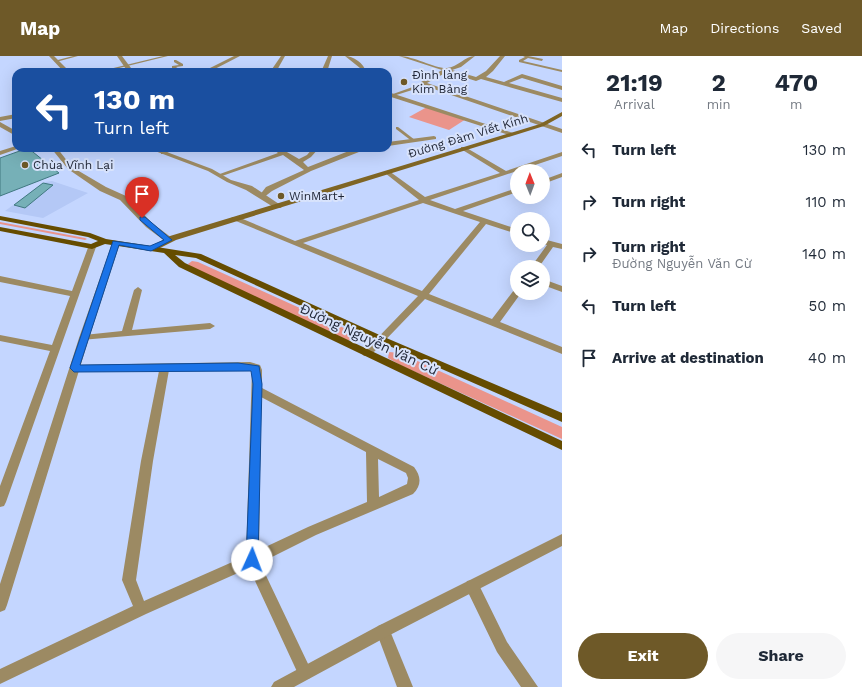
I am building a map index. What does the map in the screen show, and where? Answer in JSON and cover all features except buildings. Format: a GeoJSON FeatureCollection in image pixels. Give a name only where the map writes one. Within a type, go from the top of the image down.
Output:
{"type":"FeatureCollection","features":[{"type":"Feature","properties":{"kind":"main road","name":"Đường Đàm Viết Kính"},"geometry":{"type":"LineString","coordinates":[[151,249],[169,240],[235,219],[542,125],[562,114]]}},
{"type":"Feature","properties":{"kind":"main road","name":"Đường Nguyễn Văn Cừ"},"geometry":{"type":"LineString","coordinates":[[0,218],[90,235],[104,241],[198,256],[381,339],[562,418]]}},
{"type":"Feature","properties":{"kind":"main road"},"geometry":{"type":"LineString","coordinates":[[0,229],[92,247],[104,241]]}},
{"type":"Feature","properties":{"kind":"main road","name":"Đường Nguyễn Văn Cừ"},"geometry":{"type":"LineString","coordinates":[[167,252],[182,266],[562,446]]}},
{"type":"Feature","properties":{"kind":"street"},"geometry":{"type":"LineString","coordinates":[[51,56],[63,68]]}},
{"type":"Feature","properties":{"kind":"street"},"geometry":{"type":"LineString","coordinates":[[119,56],[127,67]]}},
{"type":"Feature","properties":{"kind":"street"},"geometry":{"type":"LineString","coordinates":[[214,68],[238,56]]}},
{"type":"Feature","properties":{"kind":"street"},"geometry":{"type":"LineString","coordinates":[[276,68],[283,56]]}},
{"type":"Feature","properties":{"kind":"street"},"geometry":{"type":"LineString","coordinates":[[326,68],[330,56]]}},
{"type":"Feature","properties":{"kind":"street"},"geometry":{"type":"LineString","coordinates":[[347,56],[362,68]]}},
{"type":"Feature","properties":{"kind":"street"},"geometry":{"type":"LineString","coordinates":[[402,56],[449,69],[476,79],[495,67],[503,56]]}},
{"type":"Feature","properties":{"kind":"street"},"geometry":{"type":"LineString","coordinates":[[396,95],[449,69],[460,66],[473,56]]}},
{"type":"Feature","properties":{"kind":"street"},"geometry":{"type":"LineString","coordinates":[[502,84],[522,76],[562,88]]}},
{"type":"Feature","properties":{"kind":"street"},"geometry":{"type":"LineString","coordinates":[[481,77],[562,100]]}},
{"type":"Feature","properties":{"kind":"street"},"geometry":{"type":"LineString","coordinates":[[423,83],[562,131]]}},
{"type":"Feature","properties":{"kind":"street"},"geometry":{"type":"LineString","coordinates":[[392,94],[511,134]]}},
{"type":"Feature","properties":{"kind":"street"},"geometry":{"type":"LineString","coordinates":[[0,119],[12,117]]}},
{"type":"Feature","properties":{"kind":"street"},"geometry":{"type":"LineString","coordinates":[[0,124],[12,132]]}},
{"type":"Feature","properties":{"kind":"street"},"geometry":{"type":"LineString","coordinates":[[392,142],[434,138]]}},
{"type":"Feature","properties":{"kind":"street"},"geometry":{"type":"LineString","coordinates":[[463,148],[505,173]]}},
{"type":"Feature","properties":{"kind":"street"},"geometry":{"type":"LineString","coordinates":[[0,153],[12,149]]}},
{"type":"Feature","properties":{"kind":"street"},"geometry":{"type":"LineString","coordinates":[[57,152],[70,168],[103,189],[123,198],[149,225],[169,240]]}},
{"type":"Feature","properties":{"kind":"street"},"geometry":{"type":"LineString","coordinates":[[159,152],[210,170],[263,196],[278,206]]}},
{"type":"Feature","properties":{"kind":"street"},"geometry":{"type":"LineString","coordinates":[[299,162],[312,152]]}},
{"type":"Feature","properties":{"kind":"street"},"geometry":{"type":"LineString","coordinates":[[263,196],[269,189],[309,169],[351,152]]}},
{"type":"Feature","properties":{"kind":"street"},"geometry":{"type":"LineString","coordinates":[[220,175],[283,153],[309,169]]}},
{"type":"Feature","properties":{"kind":"street"},"geometry":{"type":"LineString","coordinates":[[296,243],[562,154]]}},
{"type":"Feature","properties":{"kind":"street"},"geometry":{"type":"LineString","coordinates":[[387,172],[425,201],[510,230]]}},
{"type":"Feature","properties":{"kind":"street"},"geometry":{"type":"LineString","coordinates":[[550,179],[562,175]]}},
{"type":"Feature","properties":{"kind":"street"},"geometry":{"type":"LineString","coordinates":[[456,211],[510,192]]}},
{"type":"Feature","properties":{"kind":"street"},"geometry":{"type":"LineString","coordinates":[[235,219],[562,351]]}},
{"type":"Feature","properties":{"kind":"street"},"geometry":{"type":"LineString","coordinates":[[367,354],[424,295],[485,221]]}},
{"type":"Feature","properties":{"kind":"street"},"geometry":{"type":"LineString","coordinates":[[0,605],[74,368],[116,243]]}},
{"type":"Feature","properties":{"kind":"street"},"geometry":{"type":"LineString","coordinates":[[550,243],[562,247]]}},
{"type":"Feature","properties":{"kind":"street"},"geometry":{"type":"LineString","coordinates":[[0,502],[92,247]]}},
{"type":"Feature","properties":{"kind":"street"},"geometry":{"type":"LineString","coordinates":[[0,278],[74,294]]}},
{"type":"Feature","properties":{"kind":"street"},"geometry":{"type":"LineString","coordinates":[[550,285],[562,289]]}},
{"type":"Feature","properties":{"kind":"street"},"geometry":{"type":"LineString","coordinates":[[126,334],[138,290]]}},
{"type":"Feature","properties":{"kind":"street"},"geometry":{"type":"LineString","coordinates":[[494,324],[511,300]]}},
{"type":"Feature","properties":{"kind":"street"},"geometry":{"type":"LineString","coordinates":[[84,338],[210,326]]}},
{"type":"Feature","properties":{"kind":"street"},"geometry":{"type":"LineString","coordinates":[[0,338],[55,349]]}},
{"type":"Feature","properties":{"kind":"street"},"geometry":{"type":"LineString","coordinates":[[141,609],[129,580],[147,461],[165,367]]}},
{"type":"Feature","properties":{"kind":"street"},"geometry":{"type":"LineString","coordinates":[[74,368],[253,367],[257,370],[252,560],[305,673]]}},
{"type":"Feature","properties":{"kind":"street"},"geometry":{"type":"LineString","coordinates":[[0,677],[141,609],[252,560],[372,504],[409,490],[415,482],[414,473],[410,470],[257,390]]}},
{"type":"Feature","properties":{"kind":"street"},"geometry":{"type":"LineString","coordinates":[[372,451],[372,504]]}},
{"type":"Feature","properties":{"kind":"street"},"geometry":{"type":"LineString","coordinates":[[279,687],[383,631],[562,540]]}},
{"type":"Feature","properties":{"kind":"street"},"geometry":{"type":"LineString","coordinates":[[472,586],[502,647],[530,687]]}},
{"type":"Feature","properties":{"kind":"street"},"geometry":{"type":"LineString","coordinates":[[383,631],[404,687]]}},
{"type":"Feature","properties":{"kind":"lane"},"geometry":{"type":"LineString","coordinates":[[56,61],[77,56]]}},
{"type":"Feature","properties":{"kind":"lane"},"geometry":{"type":"LineString","coordinates":[[122,68],[167,56]]}},
{"type":"Feature","properties":{"kind":"lane"},"geometry":{"type":"LineString","coordinates":[[522,56],[542,60]]}},
{"type":"Feature","properties":{"kind":"lane"},"geometry":{"type":"LineString","coordinates":[[527,57],[520,61],[562,71]]}},
{"type":"Feature","properties":{"kind":"lane"},"geometry":{"type":"LineString","coordinates":[[173,68],[182,65],[176,61]]}},
{"type":"Feature","properties":{"kind":"lane"},"geometry":{"type":"LineString","coordinates":[[397,128],[414,141]]}},
{"type":"Feature","properties":{"kind":"shaded area"},"geometry":{"type":"Polygon","coordinates":[[[427,107],[466,119],[449,130],[409,117],[427,107]]]}},
{"type":"Feature","properties":{"kind":"shaded area"},"geometry":{"type":"Polygon","coordinates":[[[52,181],[88,193],[43,218],[5,211],[45,182],[52,181]]]}},
{"type":"Feature","properties":{"kind":"shaded area"},"geometry":{"type":"Polygon","coordinates":[[[0,222],[87,239],[85,240],[0,224],[0,222]]]}},
{"type":"Feature","properties":{"kind":"shaded area"},"geometry":{"type":"Polygon","coordinates":[[[192,261],[198,262],[355,333],[358,335],[357,340],[347,340],[192,268],[188,264],[192,261]]]}},
{"type":"Feature","properties":{"kind":"shaded area"},"geometry":{"type":"Polygon","coordinates":[[[389,352],[400,353],[562,427],[562,439],[402,366],[388,358],[389,352]]]}},
{"type":"Feature","properties":{"kind":"place","name":"Đình làng Kim Bảng"},"geometry":{"type":"Point","coordinates":[404,82]}},
{"type":"Feature","properties":{"kind":"place","name":"Chùa Vĩnh Lại"},"geometry":{"type":"Point","coordinates":[25,165]}},
{"type":"Feature","properties":{"kind":"place","name":"WinMart+"},"geometry":{"type":"Point","coordinates":[281,196]}},
{"type":"Feature","properties":{"kind":"route"},"geometry":{"type":"LineString","coordinates":[[142,218],[169,240],[151,249],[116,243],[74,368],[250,366],[256,368],[258,384],[252,560]]}}]}
